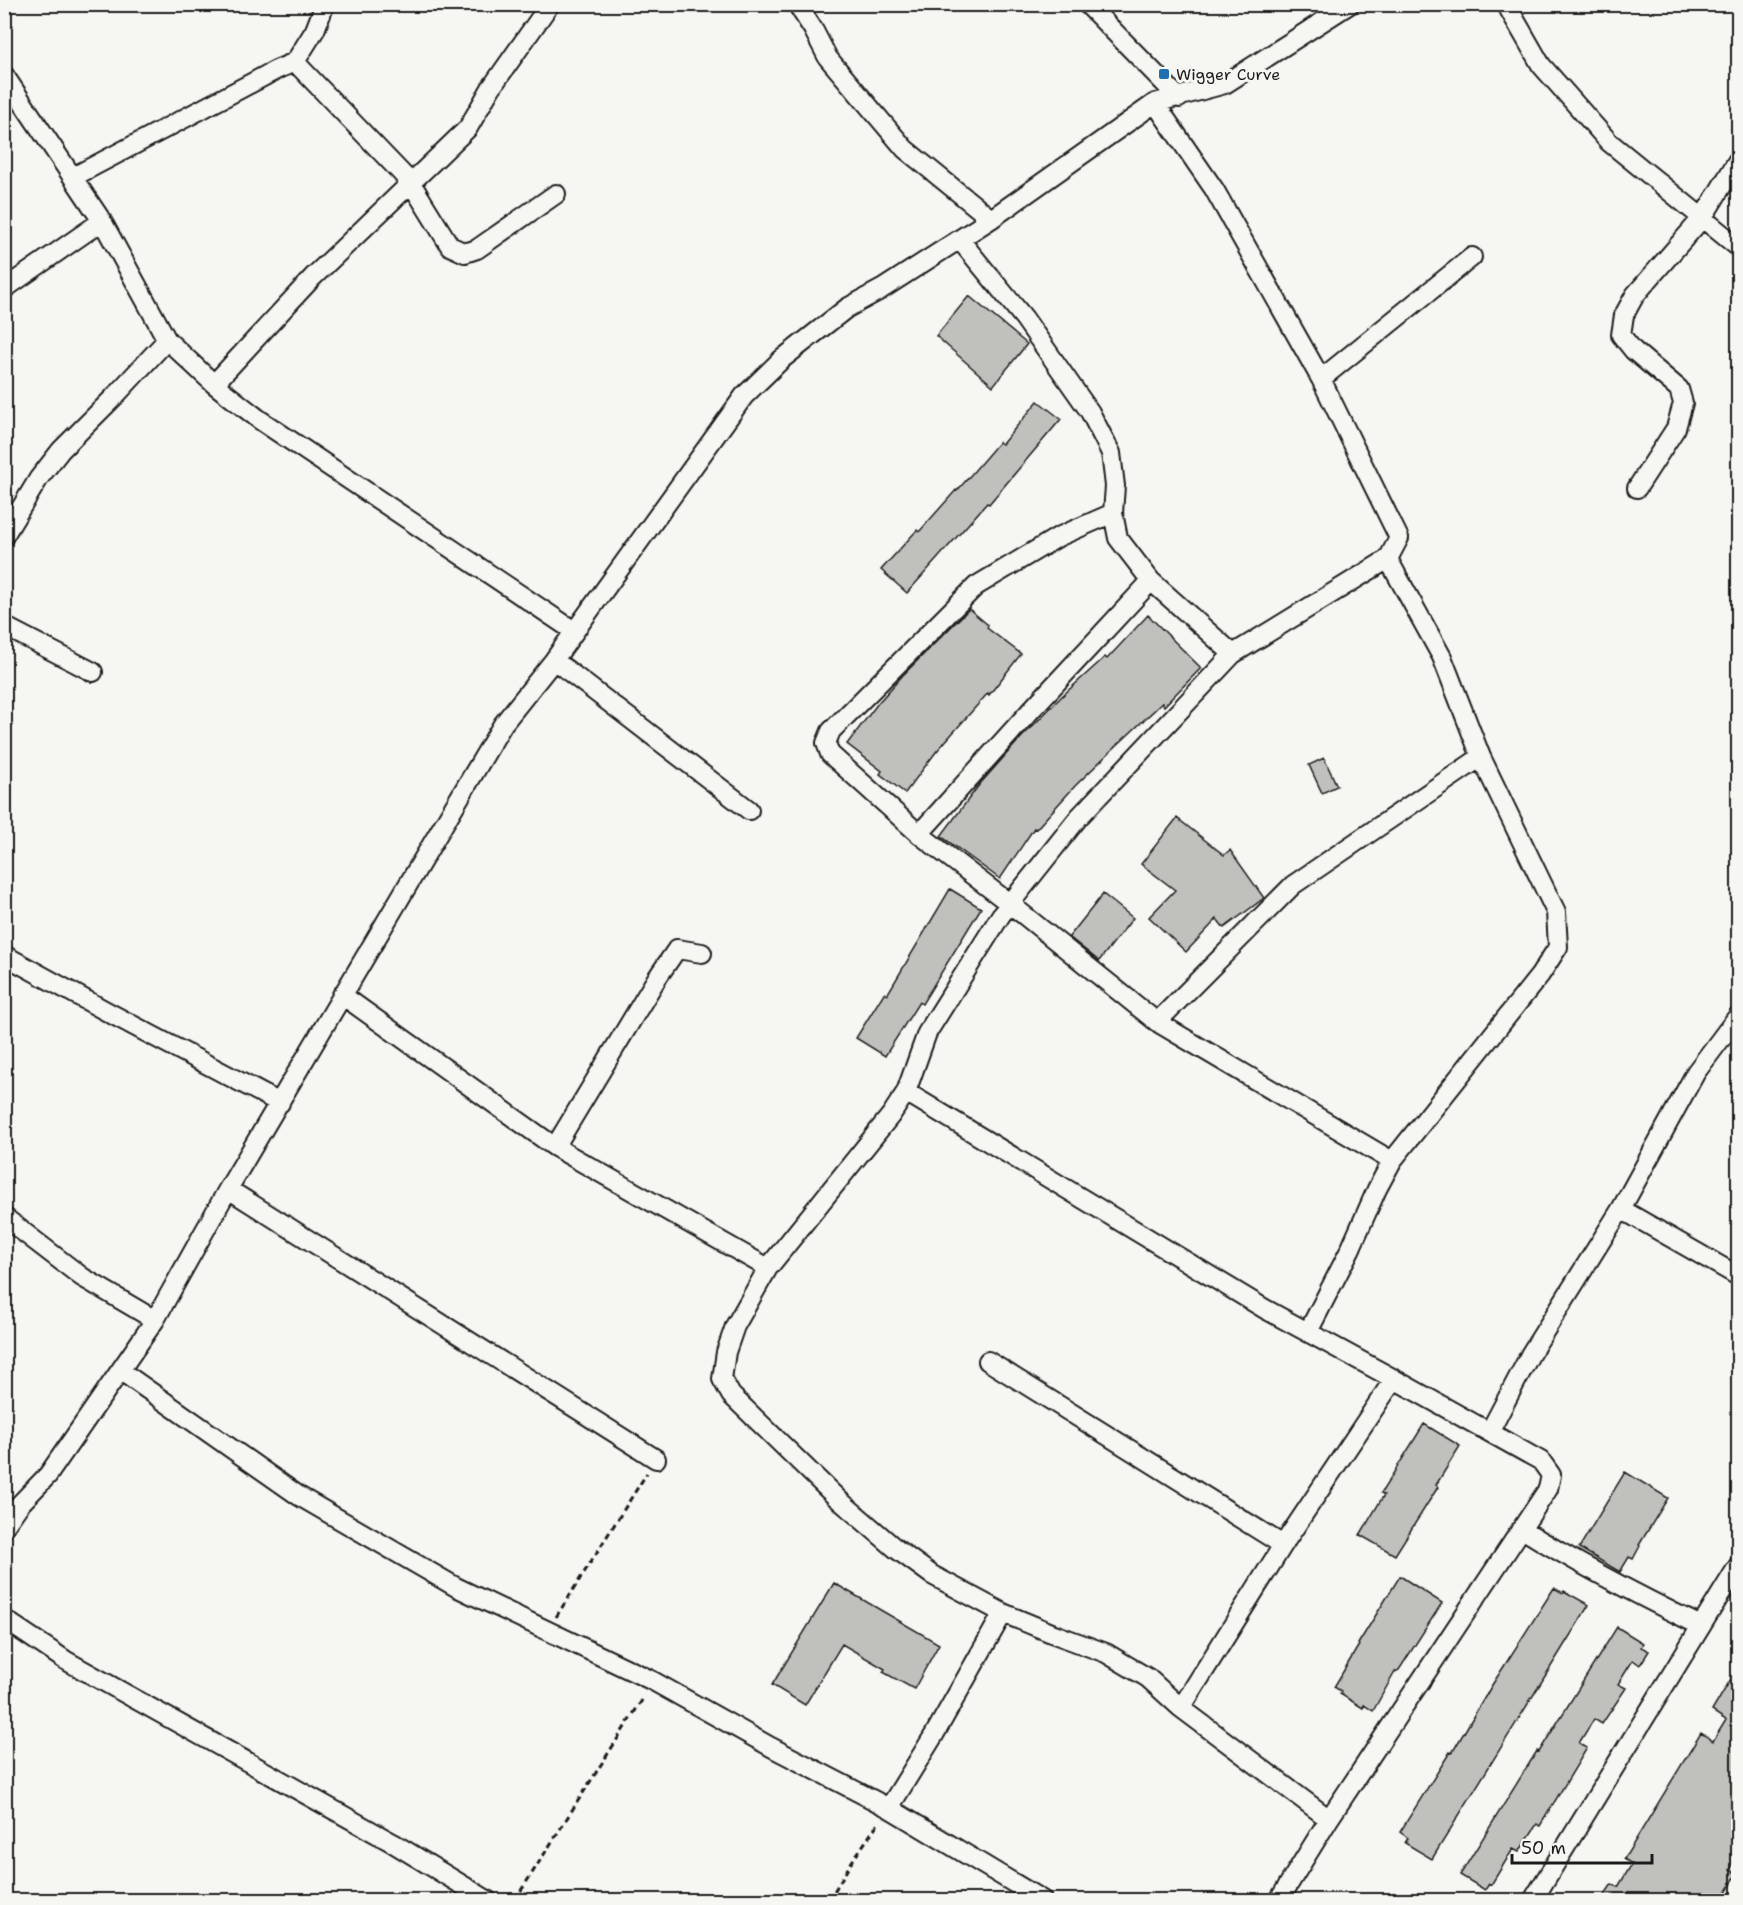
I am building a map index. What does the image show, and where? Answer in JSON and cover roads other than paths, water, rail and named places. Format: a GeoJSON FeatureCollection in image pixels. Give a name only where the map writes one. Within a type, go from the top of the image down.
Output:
{"type":"FeatureCollection","features":[{"type":"Feature","properties":{"kind":"street"},"geometry":{"type":"LineString","coordinates":[[73,177],[295,62],[315,30],[325,4]]}},
{"type":"Feature","properties":{"kind":"street"},"geometry":{"type":"LineString","coordinates":[[214,384],[314,276],[468,128],[491,88],[550,4]]}},
{"type":"Feature","properties":{"kind":"street"},"geometry":{"type":"LineString","coordinates":[[797,4],[813,28],[828,58],[905,149],[992,219]]}},
{"type":"Feature","properties":{"kind":"street"},"geometry":{"type":"LineString","coordinates":[[1087,4],[1179,98]]}},
{"type":"Feature","properties":{"kind":"street"},"geometry":{"type":"LineString","coordinates":[[4,1527],[20,1504],[48,1475],[155,1320],[228,1189],[503,724],[554,660],[744,396],[782,359],[847,308],[882,289],[992,219],[1155,103],[1225,84],[1350,4]]}},
{"type":"Feature","properties":{"kind":"street"},"geometry":{"type":"LineString","coordinates":[[1506,4],[1541,65],[1609,142],[1738,248]]}},
{"type":"Feature","properties":{"kind":"street"},"geometry":{"type":"LineString","coordinates":[[295,62],[411,183],[450,246],[465,253],[477,249],[556,194]]}},
{"type":"Feature","properties":{"kind":"street"},"geometry":{"type":"LineString","coordinates":[[4,75],[102,221],[167,340],[214,384],[260,420],[574,631]]}},
{"type":"Feature","properties":{"kind":"street"},"geometry":{"type":"LineString","coordinates":[[1155,103],[1214,189],[1321,379],[1399,538],[1388,560],[1233,654],[1079,818],[1009,903],[927,1033],[906,1092],[891,1115],[768,1268],[735,1326],[726,1353],[722,1379],[731,1395],[838,1499],[932,1575],[1003,1613],[1106,1653],[1148,1678],[1181,1708],[1329,1820]]}},
{"type":"Feature","properties":{"kind":"street"},"geometry":{"type":"LineString","coordinates":[[1637,488],[1676,428],[1683,403],[1679,388],[1633,350],[1621,335],[1624,315],[1635,295],[1702,217],[1738,160]]}},
{"type":"Feature","properties":{"kind":"street"},"geometry":{"type":"LineString","coordinates":[[4,289],[102,221]]}},
{"type":"Feature","properties":{"kind":"street"},"geometry":{"type":"LineString","coordinates":[[960,240],[1024,318],[1090,412],[1111,453],[1115,486],[1113,513],[1118,538],[1151,581],[1233,654]]}},
{"type":"Feature","properties":{"kind":"street"},"geometry":{"type":"LineString","coordinates":[[1321,379],[1472,257]]}},
{"type":"Feature","properties":{"kind":"street"},"geometry":{"type":"LineString","coordinates":[[4,536],[39,478],[61,450],[114,398],[167,340]]}},
{"type":"Feature","properties":{"kind":"street"},"geometry":{"type":"LineString","coordinates":[[1113,513],[1058,537],[976,586],[831,731],[826,743],[830,754],[919,834],[1157,1022],[1392,1161]]}},
{"type":"Feature","properties":{"kind":"street"},"geometry":{"type":"LineString","coordinates":[[1308,1332],[1392,1161],[1540,975],[1558,947],[1556,912],[1481,757],[1442,657],[1388,560]]}},
{"type":"Feature","properties":{"kind":"street"},"geometry":{"type":"LineString","coordinates":[[919,834],[1151,581]]}},
{"type":"Feature","properties":{"kind":"street"},"geometry":{"type":"LineString","coordinates":[[4,626],[93,672]]}},
{"type":"Feature","properties":{"kind":"street"},"geometry":{"type":"LineString","coordinates":[[554,660],[748,810]]}},
{"type":"Feature","properties":{"kind":"street"},"geometry":{"type":"LineString","coordinates":[[1157,1022],[1293,885],[1481,757]]}},
{"type":"Feature","properties":{"kind":"street"},"geometry":{"type":"LineString","coordinates":[[555,1147],[657,978],[677,949],[702,953]]}},
{"type":"Feature","properties":{"kind":"street"},"geometry":{"type":"LineString","coordinates":[[4,955],[280,1103]]}},
{"type":"Feature","properties":{"kind":"street"},"geometry":{"type":"LineString","coordinates":[[342,995],[555,1147],[768,1268]]}},
{"type":"Feature","properties":{"kind":"street"},"geometry":{"type":"LineString","coordinates":[[1490,1431],[1531,1353],[1621,1209],[1696,1072],[1738,1017]]}},
{"type":"Feature","properties":{"kind":"street"},"geometry":{"type":"LineString","coordinates":[[906,1092],[1254,1303],[1541,1461],[1551,1475],[1548,1490],[1329,1820],[1279,1900]]}},
{"type":"Feature","properties":{"kind":"street"},"geometry":{"type":"LineString","coordinates":[[228,1189],[656,1459]]}},
{"type":"Feature","properties":{"kind":"street"},"geometry":{"type":"LineString","coordinates":[[1621,1209],[1738,1276]]}},
{"type":"Feature","properties":{"kind":"street"},"geometry":{"type":"LineString","coordinates":[[4,1217],[82,1277],[155,1320]]}},
{"type":"Feature","properties":{"kind":"street"},"geometry":{"type":"LineString","coordinates":[[988,1361],[1283,1545]]}},
{"type":"Feature","properties":{"kind":"street"},"geometry":{"type":"LineString","coordinates":[[121,1371],[299,1496],[456,1587],[654,1681],[771,1747],[888,1808],[1042,1900]]}},
{"type":"Feature","properties":{"kind":"street"},"geometry":{"type":"LineString","coordinates":[[1181,1708],[1283,1545],[1394,1379]]}},
{"type":"Feature","properties":{"kind":"street"},"geometry":{"type":"LineString","coordinates":[[1522,1529],[1617,1585],[1701,1626]]}},
{"type":"Feature","properties":{"kind":"street"},"geometry":{"type":"LineString","coordinates":[[1533,1900],[1738,1566]]}},
{"type":"Feature","properties":{"kind":"street"},"geometry":{"type":"LineString","coordinates":[[888,1808],[934,1735],[1003,1613]]}},
{"type":"Feature","properties":{"kind":"street"},"geometry":{"type":"LineString","coordinates":[[4,1618],[65,1660],[393,1843],[487,1900]]}},
{"type":"Feature","properties":{"kind":"place","name":"Wigger Curve"},"geometry":{"type":"Point","coordinates":[1164,74]}}]}
